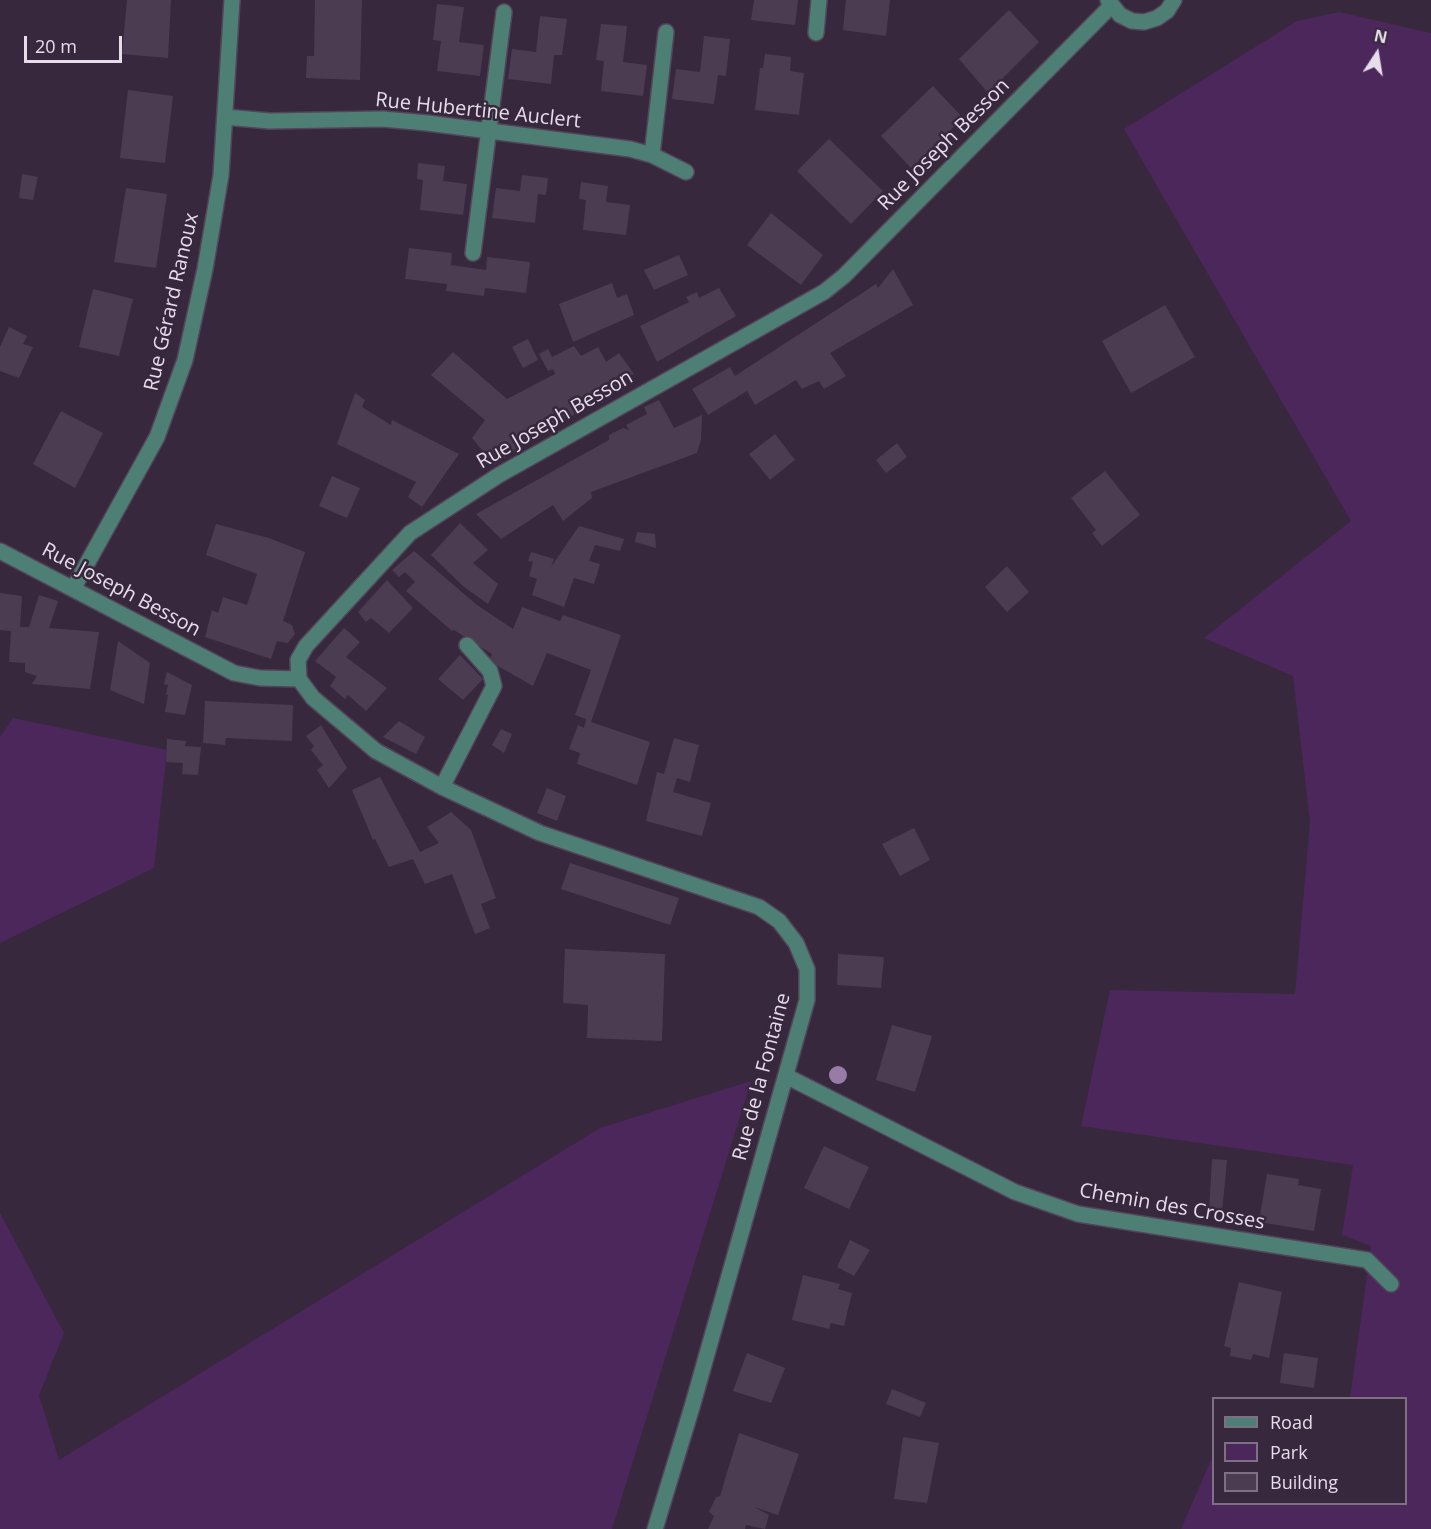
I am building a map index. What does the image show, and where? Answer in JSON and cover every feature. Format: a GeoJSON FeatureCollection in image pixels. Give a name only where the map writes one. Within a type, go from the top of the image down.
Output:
{"type":"FeatureCollection","features":[{"type":"Feature","properties":{"kind":"street","name":"Rue Gérard Ranoux"},"geometry":{"type":"LineString","coordinates":[[73,589],[157,437],[172,402],[185,360],[205,269],[221,175],[232,0]]}},
{"type":"Feature","properties":{"kind":"street"},"geometry":{"type":"LineString","coordinates":[[816,33],[819,0]]}},
{"type":"Feature","properties":{"kind":"street"},"geometry":{"type":"LineString","coordinates":[[1110,3],[1120,15],[1132,21],[1144,22],[1157,18],[1174,0]]}},
{"type":"Feature","properties":{"kind":"street","name":"Rue Joseph Besson"},"geometry":{"type":"LineString","coordinates":[[0,551],[234,673],[260,678],[300,680],[298,660],[306,646],[410,533],[499,475],[824,292],[844,276],[1110,3]]}},
{"type":"Feature","properties":{"kind":"street"},"geometry":{"type":"LineString","coordinates":[[473,253],[504,12]]}},
{"type":"Feature","properties":{"kind":"street"},"geometry":{"type":"LineString","coordinates":[[652,155],[666,32]]}},
{"type":"Feature","properties":{"kind":"street","name":"Rue Hubertine Auclert"},"geometry":{"type":"LineString","coordinates":[[225,117],[270,121],[383,119],[489,131],[630,149],[652,155],[686,172]]}},
{"type":"Feature","properties":{"kind":"street"},"geometry":{"type":"LineString","coordinates":[[442,787],[494,686],[490,671],[467,645]]}},
{"type":"Feature","properties":{"kind":"street","name":"Rue de la Fontaine"},"geometry":{"type":"LineString","coordinates":[[300,680],[313,698],[376,752],[442,787],[540,833],[741,899],[759,907],[779,921],[796,943],[807,969],[807,1000],[655,1529]]}},
{"type":"Feature","properties":{"kind":"street","name":"Chemin des Crosses"},"geometry":{"type":"LineString","coordinates":[[786,1076],[1016,1192],[1077,1214],[1367,1260],[1391,1284]]}},
{"type":"Feature","properties":{"kind":"green space"},"geometry":{"type":"Polygon","coordinates":[[[1339,12],[1431,33],[1431,1529],[1181,1529],[1211,1460],[1212,1505],[1407,1505],[1407,1397],[1350,1397],[1371,1246],[1342,1235],[1353,1165],[1081,1126],[1110,990],[1295,994],[1310,822],[1293,676],[1204,638],[1351,521],[1124,129],[1297,21],[1339,12]]]}},
{"type":"Feature","properties":{"kind":"green space"},"geometry":{"type":"Polygon","coordinates":[[[13,718],[167,750],[154,868],[0,943],[0,737],[13,718]]]}},
{"type":"Feature","properties":{"kind":"green space"},"geometry":{"type":"Polygon","coordinates":[[[751,1081],[612,1529],[0,1529],[0,1213],[64,1333],[39,1395],[59,1460],[600,1128],[751,1081]]]}},
{"type":"Feature","properties":{"kind":"building"},"geometry":{"type":"Polygon","coordinates":[[[127,0],[171,0],[168,58],[122,54],[127,0]]]}},
{"type":"Feature","properties":{"kind":"building"},"geometry":{"type":"Polygon","coordinates":[[[315,0],[362,0],[360,80],[306,78],[307,56],[314,56],[315,0]]]}},
{"type":"Feature","properties":{"kind":"building"},"geometry":{"type":"Polygon","coordinates":[[[754,0],[798,0],[795,25],[751,20],[754,0]]]}},
{"type":"Feature","properties":{"kind":"building"},"geometry":{"type":"Polygon","coordinates":[[[846,0],[890,0],[886,36],[843,30],[846,0]]]}},
{"type":"Feature","properties":{"kind":"building"},"geometry":{"type":"Polygon","coordinates":[[[437,4],[464,7],[459,42],[484,45],[480,76],[437,71],[441,41],[433,40],[437,4]]]}},
{"type":"Feature","properties":{"kind":"building"},"geometry":{"type":"Polygon","coordinates":[[[1009,10],[1039,42],[988,93],[959,59],[1009,10]]]}},
{"type":"Feature","properties":{"kind":"building"},"geometry":{"type":"Polygon","coordinates":[[[540,16],[567,19],[562,55],[554,55],[551,84],[508,79],[512,49],[536,52],[540,16]]]}},
{"type":"Feature","properties":{"kind":"building"},"geometry":{"type":"Polygon","coordinates":[[[601,24],[627,26],[623,62],[647,65],[643,96],[601,91],[604,61],[596,60],[601,24]]]}},
{"type":"Feature","properties":{"kind":"building"},"geometry":{"type":"Polygon","coordinates":[[[704,36],[730,39],[726,76],[718,75],[714,104],[672,99],[676,69],[700,72],[704,36]]]}},
{"type":"Feature","properties":{"kind":"building"},"geometry":{"type":"Polygon","coordinates":[[[765,54],[791,57],[790,71],[804,73],[799,115],[755,110],[760,68],[763,68],[765,54]]]}},
{"type":"Feature","properties":{"kind":"building"},"geometry":{"type":"Polygon","coordinates":[[[933,86],[963,118],[911,168],[881,136],[933,86]]]}},
{"type":"Feature","properties":{"kind":"building"},"geometry":{"type":"Polygon","coordinates":[[[128,90],[173,96],[165,163],[120,158],[128,90]]]}},
{"type":"Feature","properties":{"kind":"building"},"geometry":{"type":"Polygon","coordinates":[[[829,139],[883,191],[851,224],[797,171],[829,139]]]}},
{"type":"Feature","properties":{"kind":"building"},"geometry":{"type":"Polygon","coordinates":[[[418,163],[445,166],[443,181],[467,184],[463,215],[420,210],[423,180],[417,179],[418,163]]]}},
{"type":"Feature","properties":{"kind":"building"},"geometry":{"type":"Polygon","coordinates":[[[22,174],[38,177],[33,200],[19,198],[22,174]]]}},
{"type":"Feature","properties":{"kind":"building"},"geometry":{"type":"Polygon","coordinates":[[[522,175],[548,178],[546,195],[538,194],[535,223],[492,218],[496,188],[520,191],[522,175]]]}},
{"type":"Feature","properties":{"kind":"building"},"geometry":{"type":"Polygon","coordinates":[[[581,182],[608,186],[606,202],[630,205],[626,235],[583,230],[586,200],[579,199],[581,182]]]}},
{"type":"Feature","properties":{"kind":"building"},"geometry":{"type":"Polygon","coordinates":[[[126,188],[167,194],[156,268],[114,262],[126,188]]]}},
{"type":"Feature","properties":{"kind":"building"},"geometry":{"type":"Polygon","coordinates":[[[771,213],[823,255],[801,285],[747,245],[771,213]]]}},
{"type":"Feature","properties":{"kind":"building"},"geometry":{"type":"Polygon","coordinates":[[[409,248],[452,253],[451,265],[486,270],[487,257],[530,262],[526,293],[485,288],[484,296],[446,291],[447,284],[405,279],[409,248]]]}},
{"type":"Feature","properties":{"kind":"building"},"geometry":{"type":"Polygon","coordinates":[[[679,255],[688,275],[654,290],[644,270],[679,255]]]}},
{"type":"Feature","properties":{"kind":"building"},"geometry":{"type":"Polygon","coordinates":[[[893,269],[913,305],[830,353],[846,376],[824,389],[819,381],[802,389],[796,380],[755,405],[747,391],[708,415],[692,389],[730,367],[735,376],[876,284],[878,288],[893,269]]]}},
{"type":"Feature","properties":{"kind":"building"},"geometry":{"type":"Polygon","coordinates":[[[612,283],[617,298],[627,294],[634,315],[573,342],[559,304],[612,283]]]}},
{"type":"Feature","properties":{"kind":"building"},"geometry":{"type":"Polygon","coordinates":[[[719,288],[736,316],[657,362],[640,326],[689,302],[686,297],[697,292],[699,298],[719,288]]]}},
{"type":"Feature","properties":{"kind":"building"},"geometry":{"type":"Polygon","coordinates":[[[93,289],[133,299],[119,356],[79,347],[93,289]]]}},
{"type":"Feature","properties":{"kind":"building"},"geometry":{"type":"Polygon","coordinates":[[[1165,305],[1195,357],[1131,393],[1102,341],[1165,305]]]}},
{"type":"Feature","properties":{"kind":"building"},"geometry":{"type":"Polygon","coordinates":[[[9,327],[27,336],[23,344],[33,347],[19,378],[0,371],[0,347],[9,327]]]}},
{"type":"Feature","properties":{"kind":"building"},"geometry":{"type":"Polygon","coordinates":[[[528,339],[538,360],[523,368],[512,347],[528,339]]]}},
{"type":"Feature","properties":{"kind":"building"},"geometry":{"type":"Polygon","coordinates":[[[574,346],[581,356],[598,347],[606,362],[619,353],[634,374],[625,379],[628,384],[541,433],[494,465],[472,438],[485,420],[431,375],[453,352],[507,399],[555,374],[553,369],[548,371],[539,354],[548,349],[552,357],[574,346]]]}},
{"type":"Feature","properties":{"kind":"building"},"geometry":{"type":"Polygon","coordinates":[[[355,393],[365,400],[362,407],[391,425],[392,420],[459,454],[422,507],[408,497],[416,482],[337,444],[355,393]]]}},
{"type":"Feature","properties":{"kind":"building"},"geometry":{"type":"Polygon","coordinates":[[[659,400],[674,428],[702,415],[701,440],[697,453],[591,492],[592,498],[563,521],[553,505],[501,539],[476,514],[609,440],[609,435],[623,428],[629,430],[626,425],[647,414],[644,407],[659,400]]]}},
{"type":"Feature","properties":{"kind":"building"},"geometry":{"type":"Polygon","coordinates":[[[61,411],[103,433],[75,488],[33,464],[61,411]]]}},
{"type":"Feature","properties":{"kind":"building"},"geometry":{"type":"Polygon","coordinates":[[[775,434],[795,460],[770,480],[749,454],[775,434]]]}},
{"type":"Feature","properties":{"kind":"building"},"geometry":{"type":"Polygon","coordinates":[[[897,443],[907,457],[886,473],[876,460],[897,443]]]}},
{"type":"Feature","properties":{"kind":"building"},"geometry":{"type":"Polygon","coordinates":[[[1105,471],[1140,515],[1102,546],[1092,533],[1096,530],[1071,498],[1105,471]]]}},
{"type":"Feature","properties":{"kind":"building"},"geometry":{"type":"Polygon","coordinates":[[[332,476],[360,488],[347,518],[319,506],[332,476]]]}},
{"type":"Feature","properties":{"kind":"building"},"geometry":{"type":"Polygon","coordinates":[[[460,523],[488,550],[473,563],[498,584],[488,604],[464,587],[431,555],[460,523]]]}},
{"type":"Feature","properties":{"kind":"building"},"geometry":{"type":"Polygon","coordinates":[[[216,524],[269,538],[305,552],[283,621],[292,625],[295,634],[288,643],[277,641],[271,659],[205,637],[212,610],[218,613],[223,597],[247,605],[257,574],[206,555],[216,524]]]}},
{"type":"Feature","properties":{"kind":"building"},"geometry":{"type":"Polygon","coordinates":[[[579,526],[624,539],[620,551],[595,545],[589,561],[600,564],[594,584],[574,578],[564,607],[532,595],[537,579],[529,576],[533,562],[528,561],[531,552],[554,559],[551,567],[579,526]]]}},
{"type":"Feature","properties":{"kind":"building"},"geometry":{"type":"Polygon","coordinates":[[[637,532],[655,534],[656,548],[635,542],[637,532]]]}},
{"type":"Feature","properties":{"kind":"building"},"geometry":{"type":"Polygon","coordinates":[[[414,551],[477,605],[513,629],[522,607],[560,621],[563,615],[621,635],[591,722],[650,742],[637,785],[577,764],[580,753],[569,749],[578,725],[584,728],[586,719],[575,715],[591,670],[547,653],[533,686],[489,661],[492,654],[454,630],[452,631],[406,591],[415,582],[405,572],[399,577],[392,570],[414,551]]]}},
{"type":"Feature","properties":{"kind":"building"},"geometry":{"type":"Polygon","coordinates":[[[1007,566],[1029,592],[1007,612],[985,587],[1007,566]]]}},
{"type":"Feature","properties":{"kind":"building"},"geometry":{"type":"Polygon","coordinates":[[[387,580],[413,608],[389,633],[371,618],[366,622],[358,612],[387,580]]]}},
{"type":"Feature","properties":{"kind":"building"},"geometry":{"type":"Polygon","coordinates":[[[0,593],[22,596],[20,627],[29,627],[39,595],[58,601],[49,628],[99,632],[90,689],[32,684],[37,676],[25,672],[25,663],[9,662],[11,631],[0,630],[0,593]]]}},
{"type":"Feature","properties":{"kind":"building"},"geometry":{"type":"Polygon","coordinates":[[[344,628],[360,642],[346,657],[387,688],[366,711],[348,695],[345,699],[330,686],[336,677],[315,661],[344,628]]]}},
{"type":"Feature","properties":{"kind":"building"},"geometry":{"type":"Polygon","coordinates":[[[118,641],[150,663],[144,704],[110,690],[118,641]]]}},
{"type":"Feature","properties":{"kind":"building"},"geometry":{"type":"Polygon","coordinates":[[[460,655],[483,679],[463,700],[438,679],[460,655]]]}},
{"type":"Feature","properties":{"kind":"building"},"geometry":{"type":"Polygon","coordinates":[[[167,672],[192,685],[185,715],[165,712],[168,685],[164,684],[167,672]]]}},
{"type":"Feature","properties":{"kind":"building"},"geometry":{"type":"Polygon","coordinates":[[[205,701],[293,705],[292,741],[226,738],[225,745],[203,743],[205,701]]]}},
{"type":"Feature","properties":{"kind":"building"},"geometry":{"type":"Polygon","coordinates":[[[399,721],[425,737],[416,754],[383,737],[399,721]]]}},
{"type":"Feature","properties":{"kind":"building"},"geometry":{"type":"Polygon","coordinates":[[[321,725],[347,768],[329,788],[317,770],[323,765],[311,750],[314,746],[306,736],[321,725]]]}},
{"type":"Feature","properties":{"kind":"building"},"geometry":{"type":"Polygon","coordinates":[[[501,729],[512,734],[504,753],[492,745],[501,729]]]}},
{"type":"Feature","properties":{"kind":"building"},"geometry":{"type":"Polygon","coordinates":[[[674,738],[699,745],[690,782],[677,778],[673,792],[711,803],[702,836],[646,821],[657,772],[664,774],[674,738]]]}},
{"type":"Feature","properties":{"kind":"building"},"geometry":{"type":"Polygon","coordinates":[[[167,739],[186,741],[185,746],[201,747],[198,775],[182,774],[183,763],[166,762],[167,739]]]}},
{"type":"Feature","properties":{"kind":"building"},"geometry":{"type":"Polygon","coordinates":[[[380,777],[420,852],[439,843],[427,827],[451,812],[471,830],[496,898],[481,904],[490,928],[475,934],[452,874],[425,884],[413,859],[389,867],[375,839],[373,840],[352,790],[380,777]]]}},
{"type":"Feature","properties":{"kind":"building"},"geometry":{"type":"Polygon","coordinates":[[[547,788],[566,796],[557,821],[537,813],[547,788]]]}},
{"type":"Feature","properties":{"kind":"building"},"geometry":{"type":"Polygon","coordinates":[[[914,828],[930,860],[900,876],[882,844],[914,828]]]}},
{"type":"Feature","properties":{"kind":"building"},"geometry":{"type":"Polygon","coordinates":[[[570,863],[679,898],[670,925],[561,889],[570,863]]]}},
{"type":"Feature","properties":{"kind":"building"},"geometry":{"type":"Polygon","coordinates":[[[565,949],[665,954],[662,1041],[587,1038],[588,1005],[563,1003],[565,949]]]}},
{"type":"Feature","properties":{"kind":"building"},"geometry":{"type":"Polygon","coordinates":[[[838,954],[884,957],[881,988],[837,985],[838,954]]]}},
{"type":"Feature","properties":{"kind":"building"},"geometry":{"type":"Polygon","coordinates":[[[892,1025],[932,1036],[915,1092],[876,1080],[892,1025]]]}},
{"type":"Feature","properties":{"kind":"building"},"geometry":{"type":"Polygon","coordinates":[[[824,1146],[869,1167],[849,1209],[804,1188],[824,1146]]]}},
{"type":"Feature","properties":{"kind":"building"},"geometry":{"type":"Polygon","coordinates":[[[1212,1159],[1227,1160],[1222,1212],[1209,1212],[1212,1159]]]}},
{"type":"Feature","properties":{"kind":"building"},"geometry":{"type":"Polygon","coordinates":[[[1267,1174],[1299,1179],[1298,1185],[1321,1189],[1314,1231],[1259,1222],[1267,1174]]]}},
{"type":"Feature","properties":{"kind":"building"},"geometry":{"type":"Polygon","coordinates":[[[850,1240],[870,1250],[854,1276],[837,1267],[850,1240]]]}},
{"type":"Feature","properties":{"kind":"building"},"geometry":{"type":"Polygon","coordinates":[[[803,1275],[840,1284],[838,1289],[852,1293],[844,1326],[831,1323],[829,1329],[792,1320],[803,1275]]]}},
{"type":"Feature","properties":{"kind":"building"},"geometry":{"type":"Polygon","coordinates":[[[1239,1282],[1282,1292],[1269,1358],[1253,1354],[1251,1360],[1230,1356],[1231,1348],[1224,1346],[1239,1282]]]}},
{"type":"Feature","properties":{"kind":"building"},"geometry":{"type":"Polygon","coordinates":[[[747,1353],[785,1368],[771,1403],[733,1391],[747,1353]]]}},
{"type":"Feature","properties":{"kind":"building"},"geometry":{"type":"Polygon","coordinates":[[[1284,1353],[1318,1358],[1314,1388],[1280,1383],[1284,1353]]]}},
{"type":"Feature","properties":{"kind":"building"},"geometry":{"type":"Polygon","coordinates":[[[892,1389],[926,1403],[920,1417],[886,1404],[892,1389]]]}},
{"type":"Feature","properties":{"kind":"building"},"geometry":{"type":"Polygon","coordinates":[[[739,1433],[799,1454],[778,1515],[754,1507],[769,1515],[765,1529],[746,1525],[745,1529],[708,1529],[714,1516],[709,1512],[716,1497],[720,1496],[739,1433]]]}},
{"type":"Feature","properties":{"kind":"building"},"geometry":{"type":"Polygon","coordinates":[[[903,1437],[939,1443],[927,1503],[894,1499],[903,1437]]]}}]}
